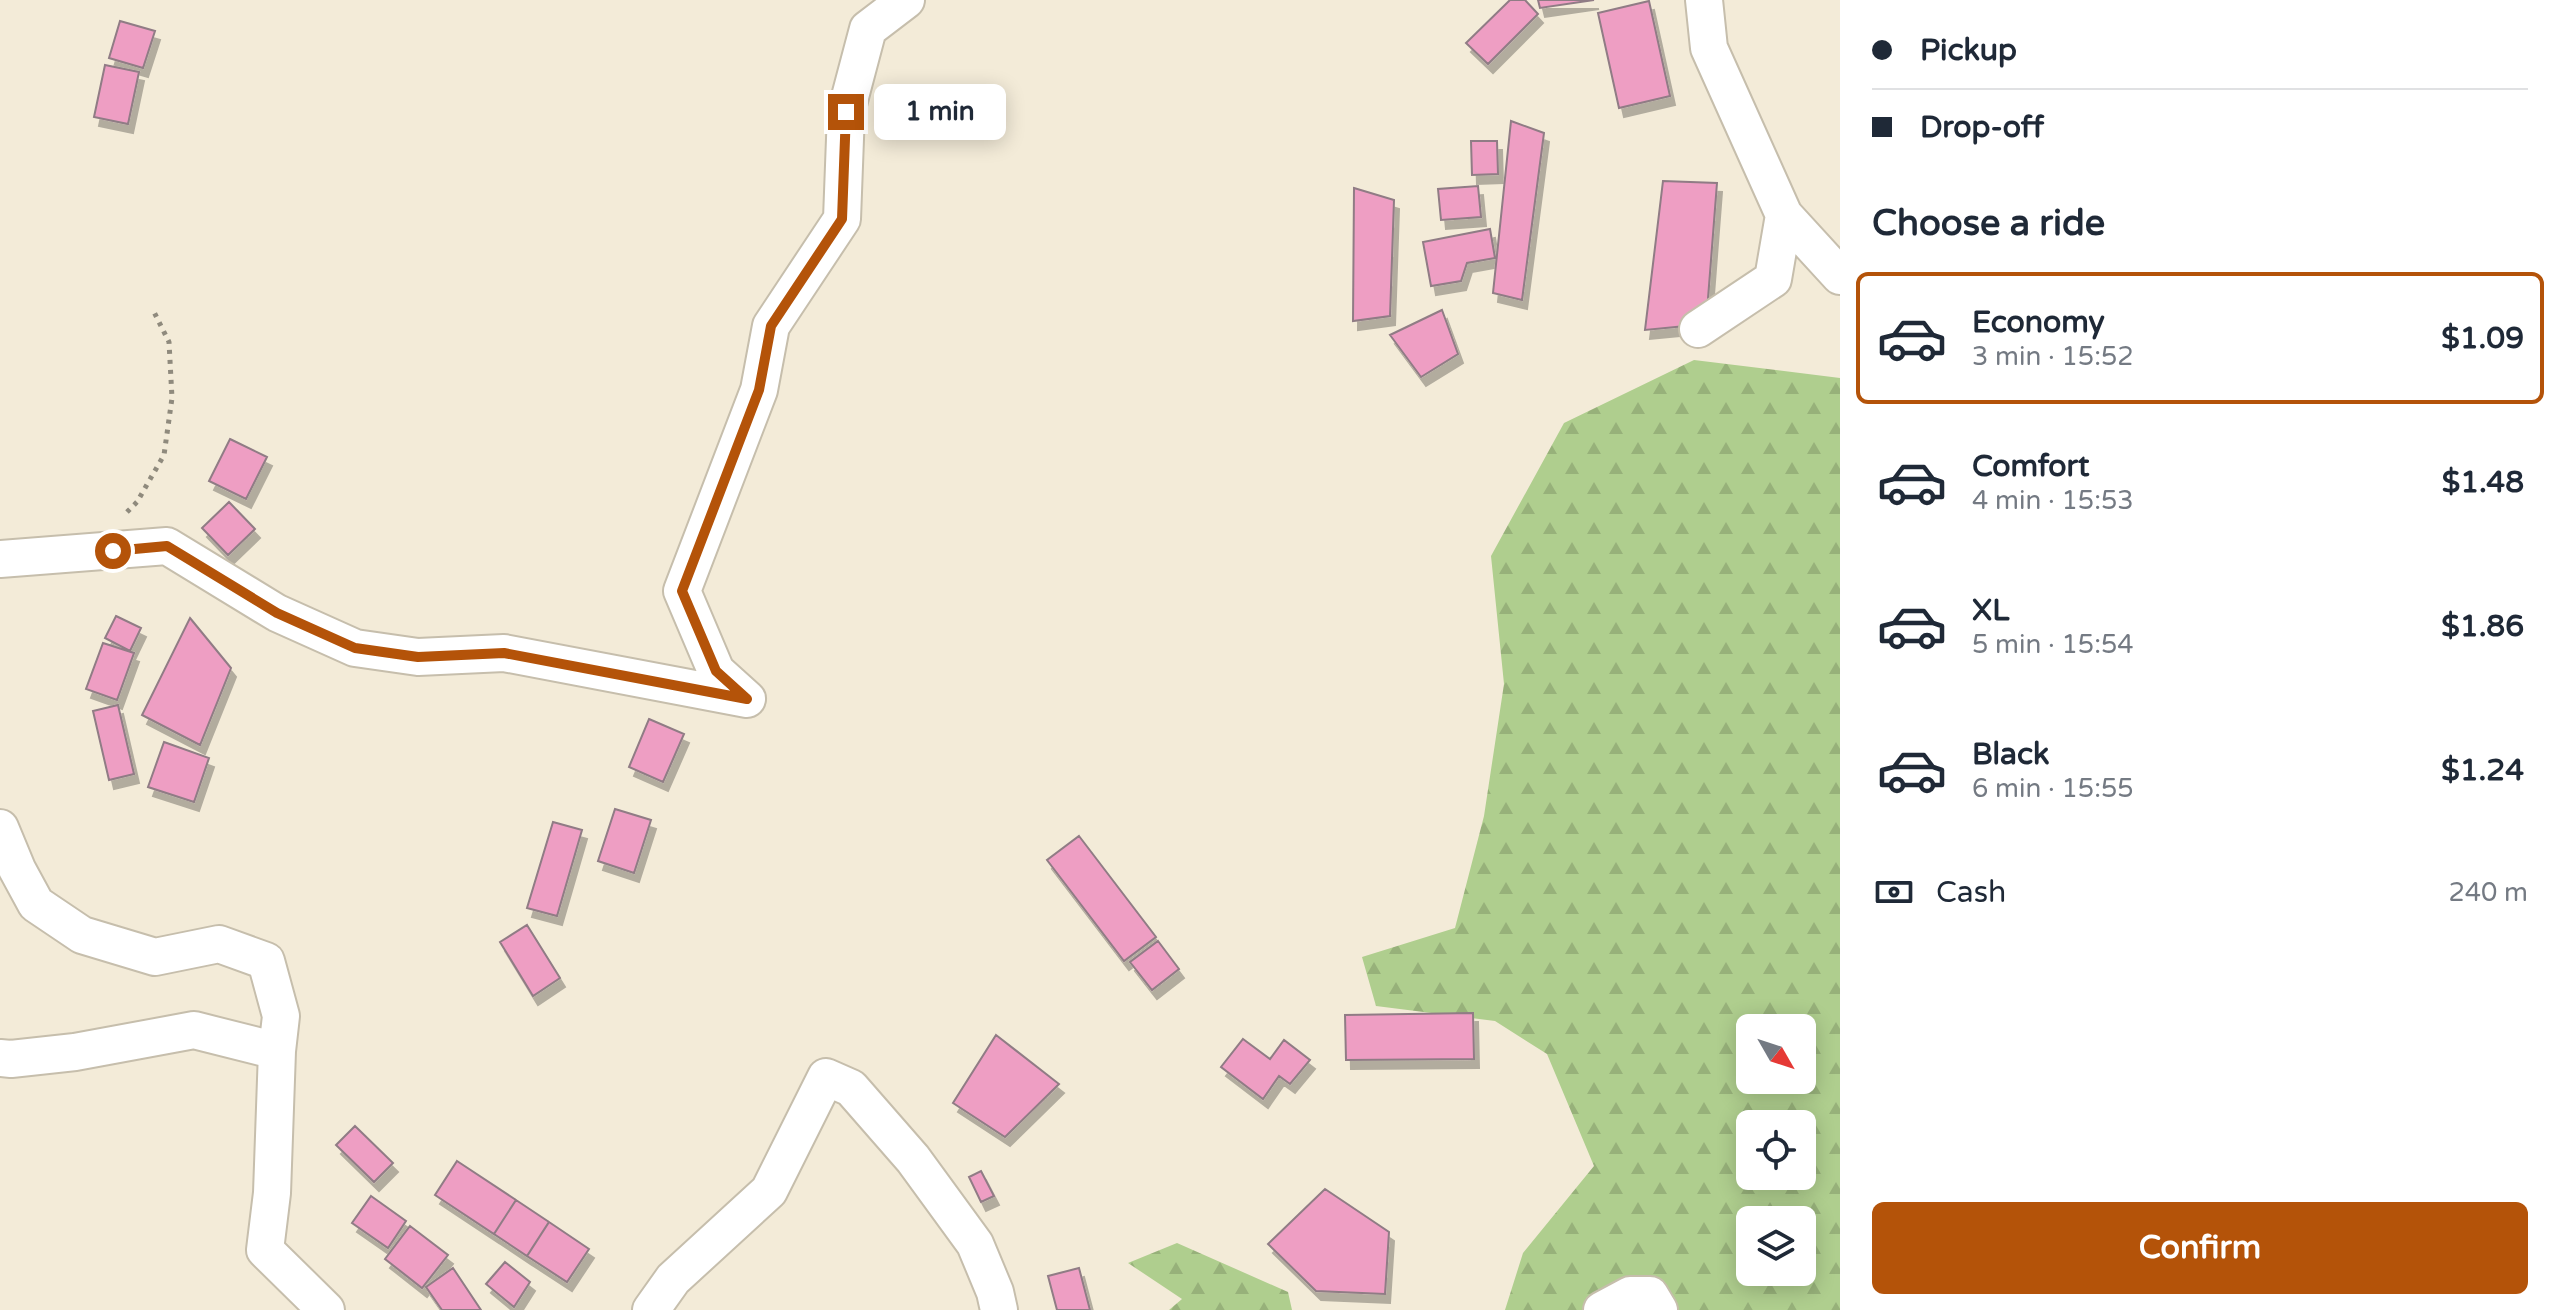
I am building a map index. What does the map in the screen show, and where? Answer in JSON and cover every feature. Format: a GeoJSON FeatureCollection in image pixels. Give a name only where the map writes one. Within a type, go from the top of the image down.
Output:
{"type":"FeatureCollection","features":[{"type":"Feature","properties":{"kind":"street"},"geometry":{"type":"LineString","coordinates":[[0,559],[167,546],[277,613],[355,648],[418,657],[504,653],[747,699],[716,671],[682,591],[759,390],[771,326],[842,219],[846,112],[868,29],[906,0]]}},
{"type":"Feature","properties":{"kind":"street"},"geometry":{"type":"LineString","coordinates":[[1704,0],[1709,48],[1784,215],[1840,276]]}},
{"type":"Feature","properties":{"kind":"street"},"geometry":{"type":"LineString","coordinates":[[1698,329],[1773,279],[1784,215]]}},
{"type":"Feature","properties":{"kind":"street"},"geometry":{"type":"LineString","coordinates":[[0,828],[36,904],[82,935],[155,957],[219,944],[266,961],[281,1016],[272,1193],[265,1250],[326,1310]]}},
{"type":"Feature","properties":{"kind":"street"},"geometry":{"type":"LineString","coordinates":[[0,1058],[75,1052],[194,1030],[277,1051]]}},
{"type":"Feature","properties":{"kind":"street"},"geometry":{"type":"LineString","coordinates":[[651,1310],[673,1279],[769,1191],[826,1077],[851,1088],[913,1159],[975,1244],[999,1310]]}},
{"type":"Feature","properties":{"kind":"street"},"geometry":{"type":"LineString","coordinates":[[1602,1310],[1630,1295],[1650,1295],[1659,1310]]}},
{"type":"Feature","properties":{"kind":"path"},"geometry":{"type":"LineString","coordinates":[[87,553],[137,502],[164,455],[172,398],[169,342],[152,308]]}},
{"type":"Feature","properties":{"kind":"green space"},"geometry":{"type":"Polygon","coordinates":[[[1694,360],[1840,378],[1840,1310],[1505,1310],[1523,1253],[1594,1166],[1547,1054],[1495,1021],[1376,1006],[1362,957],[1455,928],[1484,816],[1504,684],[1491,556],[1564,423],[1694,360]]]}},
{"type":"Feature","properties":{"kind":"green space"},"geometry":{"type":"Polygon","coordinates":[[[1177,1243],[1288,1292],[1292,1310],[1169,1310],[1182,1299],[1128,1263],[1177,1243]]]}},
{"type":"Feature","properties":{"kind":"building"},"geometry":{"type":"Polygon","coordinates":[[[1510,0],[1525,0],[1538,14],[1488,64],[1466,43],[1510,0]]]}},
{"type":"Feature","properties":{"kind":"building"},"geometry":{"type":"Polygon","coordinates":[[[1538,0],[1594,0],[1540,8],[1538,0]]]}},
{"type":"Feature","properties":{"kind":"building"},"geometry":{"type":"Polygon","coordinates":[[[1649,1],[1670,96],[1619,108],[1598,13],[1649,1]]]}},
{"type":"Feature","properties":{"kind":"building"},"geometry":{"type":"Polygon","coordinates":[[[120,21],[155,31],[143,68],[109,58],[120,21]]]}},
{"type":"Feature","properties":{"kind":"building"},"geometry":{"type":"Polygon","coordinates":[[[105,65],[139,72],[128,124],[94,117],[105,65]]]}},
{"type":"Feature","properties":{"kind":"building"},"geometry":{"type":"Polygon","coordinates":[[[1511,121],[1544,133],[1522,300],[1493,293],[1511,121]]]}},
{"type":"Feature","properties":{"kind":"building"},"geometry":{"type":"Polygon","coordinates":[[[1471,141],[1497,141],[1498,174],[1472,175],[1471,141]]]}},
{"type":"Feature","properties":{"kind":"building"},"geometry":{"type":"Polygon","coordinates":[[[1663,181],[1717,183],[1706,324],[1645,330],[1663,181]]]}},
{"type":"Feature","properties":{"kind":"building"},"geometry":{"type":"Polygon","coordinates":[[[1478,186],[1481,217],[1441,220],[1438,189],[1478,186]]]}},
{"type":"Feature","properties":{"kind":"building"},"geometry":{"type":"Polygon","coordinates":[[[1354,188],[1394,200],[1390,316],[1353,321],[1354,188]]]}},
{"type":"Feature","properties":{"kind":"building"},"geometry":{"type":"Polygon","coordinates":[[[1490,229],[1495,258],[1467,263],[1461,281],[1431,286],[1423,242],[1490,229]]]}},
{"type":"Feature","properties":{"kind":"building"},"geometry":{"type":"Polygon","coordinates":[[[1442,310],[1458,354],[1421,377],[1390,335],[1442,310]]]}},
{"type":"Feature","properties":{"kind":"building"},"geometry":{"type":"Polygon","coordinates":[[[230,439],[267,457],[246,499],[209,481],[230,439]]]}},
{"type":"Feature","properties":{"kind":"building"},"geometry":{"type":"Polygon","coordinates":[[[229,502],[255,529],[228,555],[202,528],[229,502]]]}},
{"type":"Feature","properties":{"kind":"building"},"geometry":{"type":"Polygon","coordinates":[[[116,616],[141,628],[130,651],[105,638],[116,616]]]}},
{"type":"Feature","properties":{"kind":"building"},"geometry":{"type":"Polygon","coordinates":[[[190,618],[231,668],[200,745],[142,715],[190,618]]]}},
{"type":"Feature","properties":{"kind":"building"},"geometry":{"type":"Polygon","coordinates":[[[103,643],[134,653],[117,700],[86,689],[103,643]]]}},
{"type":"Feature","properties":{"kind":"building"},"geometry":{"type":"Polygon","coordinates":[[[118,705],[134,774],[109,780],[93,711],[118,705]]]}},
{"type":"Feature","properties":{"kind":"building"},"geometry":{"type":"Polygon","coordinates":[[[649,719],[684,734],[663,782],[629,767],[649,719]]]}},
{"type":"Feature","properties":{"kind":"building"},"geometry":{"type":"Polygon","coordinates":[[[164,742],[209,758],[194,802],[148,787],[164,742]]]}},
{"type":"Feature","properties":{"kind":"building"},"geometry":{"type":"Polygon","coordinates":[[[615,809],[651,820],[634,873],[598,861],[615,809]]]}},
{"type":"Feature","properties":{"kind":"building"},"geometry":{"type":"Polygon","coordinates":[[[553,822],[582,830],[557,916],[527,908],[553,822]]]}},
{"type":"Feature","properties":{"kind":"building"},"geometry":{"type":"Polygon","coordinates":[[[1079,836],[1156,937],[1124,961],[1047,860],[1079,836]]]}},
{"type":"Feature","properties":{"kind":"building"},"geometry":{"type":"Polygon","coordinates":[[[527,925],[560,978],[533,996],[500,942],[527,925]]]}},
{"type":"Feature","properties":{"kind":"building"},"geometry":{"type":"Polygon","coordinates":[[[1158,941],[1179,969],[1152,990],[1130,962],[1158,941]]]}},
{"type":"Feature","properties":{"kind":"building"},"geometry":{"type":"Polygon","coordinates":[[[1473,1013],[1474,1059],[1346,1060],[1345,1015],[1473,1013]]]}},
{"type":"Feature","properties":{"kind":"building"},"geometry":{"type":"Polygon","coordinates":[[[996,1035],[1059,1084],[1005,1137],[953,1103],[996,1035]]]}},
{"type":"Feature","properties":{"kind":"building"},"geometry":{"type":"Polygon","coordinates":[[[1243,1039],[1270,1059],[1284,1040],[1310,1060],[1290,1084],[1279,1076],[1263,1099],[1221,1067],[1243,1039]]]}},
{"type":"Feature","properties":{"kind":"building"},"geometry":{"type":"Polygon","coordinates":[[[355,1126],[393,1163],[374,1182],[336,1145],[355,1126]]]}},
{"type":"Feature","properties":{"kind":"building"},"geometry":{"type":"Polygon","coordinates":[[[457,1161],[516,1200],[494,1234],[435,1195],[457,1161]]]}},
{"type":"Feature","properties":{"kind":"building"},"geometry":{"type":"Polygon","coordinates":[[[981,1171],[994,1196],[981,1202],[969,1177],[981,1171]]]}},
{"type":"Feature","properties":{"kind":"building"},"geometry":{"type":"Polygon","coordinates":[[[1325,1189],[1389,1232],[1385,1294],[1316,1291],[1268,1244],[1325,1189]]]}},
{"type":"Feature","properties":{"kind":"building"},"geometry":{"type":"Polygon","coordinates":[[[371,1196],[406,1221],[388,1248],[352,1223],[371,1196]]]}},
{"type":"Feature","properties":{"kind":"building"},"geometry":{"type":"Polygon","coordinates":[[[516,1200],[549,1222],[527,1256],[494,1234],[516,1200]]]}},
{"type":"Feature","properties":{"kind":"building"},"geometry":{"type":"Polygon","coordinates":[[[549,1222],[589,1249],[567,1282],[527,1256],[549,1222]]]}},
{"type":"Feature","properties":{"kind":"building"},"geometry":{"type":"Polygon","coordinates":[[[410,1226],[448,1255],[422,1288],[385,1259],[410,1226]]]}},
{"type":"Feature","properties":{"kind":"building"},"geometry":{"type":"Polygon","coordinates":[[[505,1262],[530,1282],[514,1307],[486,1284],[505,1262]]]}},
{"type":"Feature","properties":{"kind":"building"},"geometry":{"type":"Polygon","coordinates":[[[453,1268],[481,1310],[442,1310],[426,1287],[453,1268]]]}},
{"type":"Feature","properties":{"kind":"building"},"geometry":{"type":"Polygon","coordinates":[[[1079,1268],[1090,1310],[1057,1310],[1048,1276],[1079,1268]]]}},
{"type":"Feature","properties":{"kind":"route"},"geometry":{"type":"LineString","coordinates":[[113,551],[167,546],[277,613],[355,648],[418,657],[504,653],[747,699],[716,671],[682,591],[759,390],[771,326],[842,219],[846,112]]}}]}
